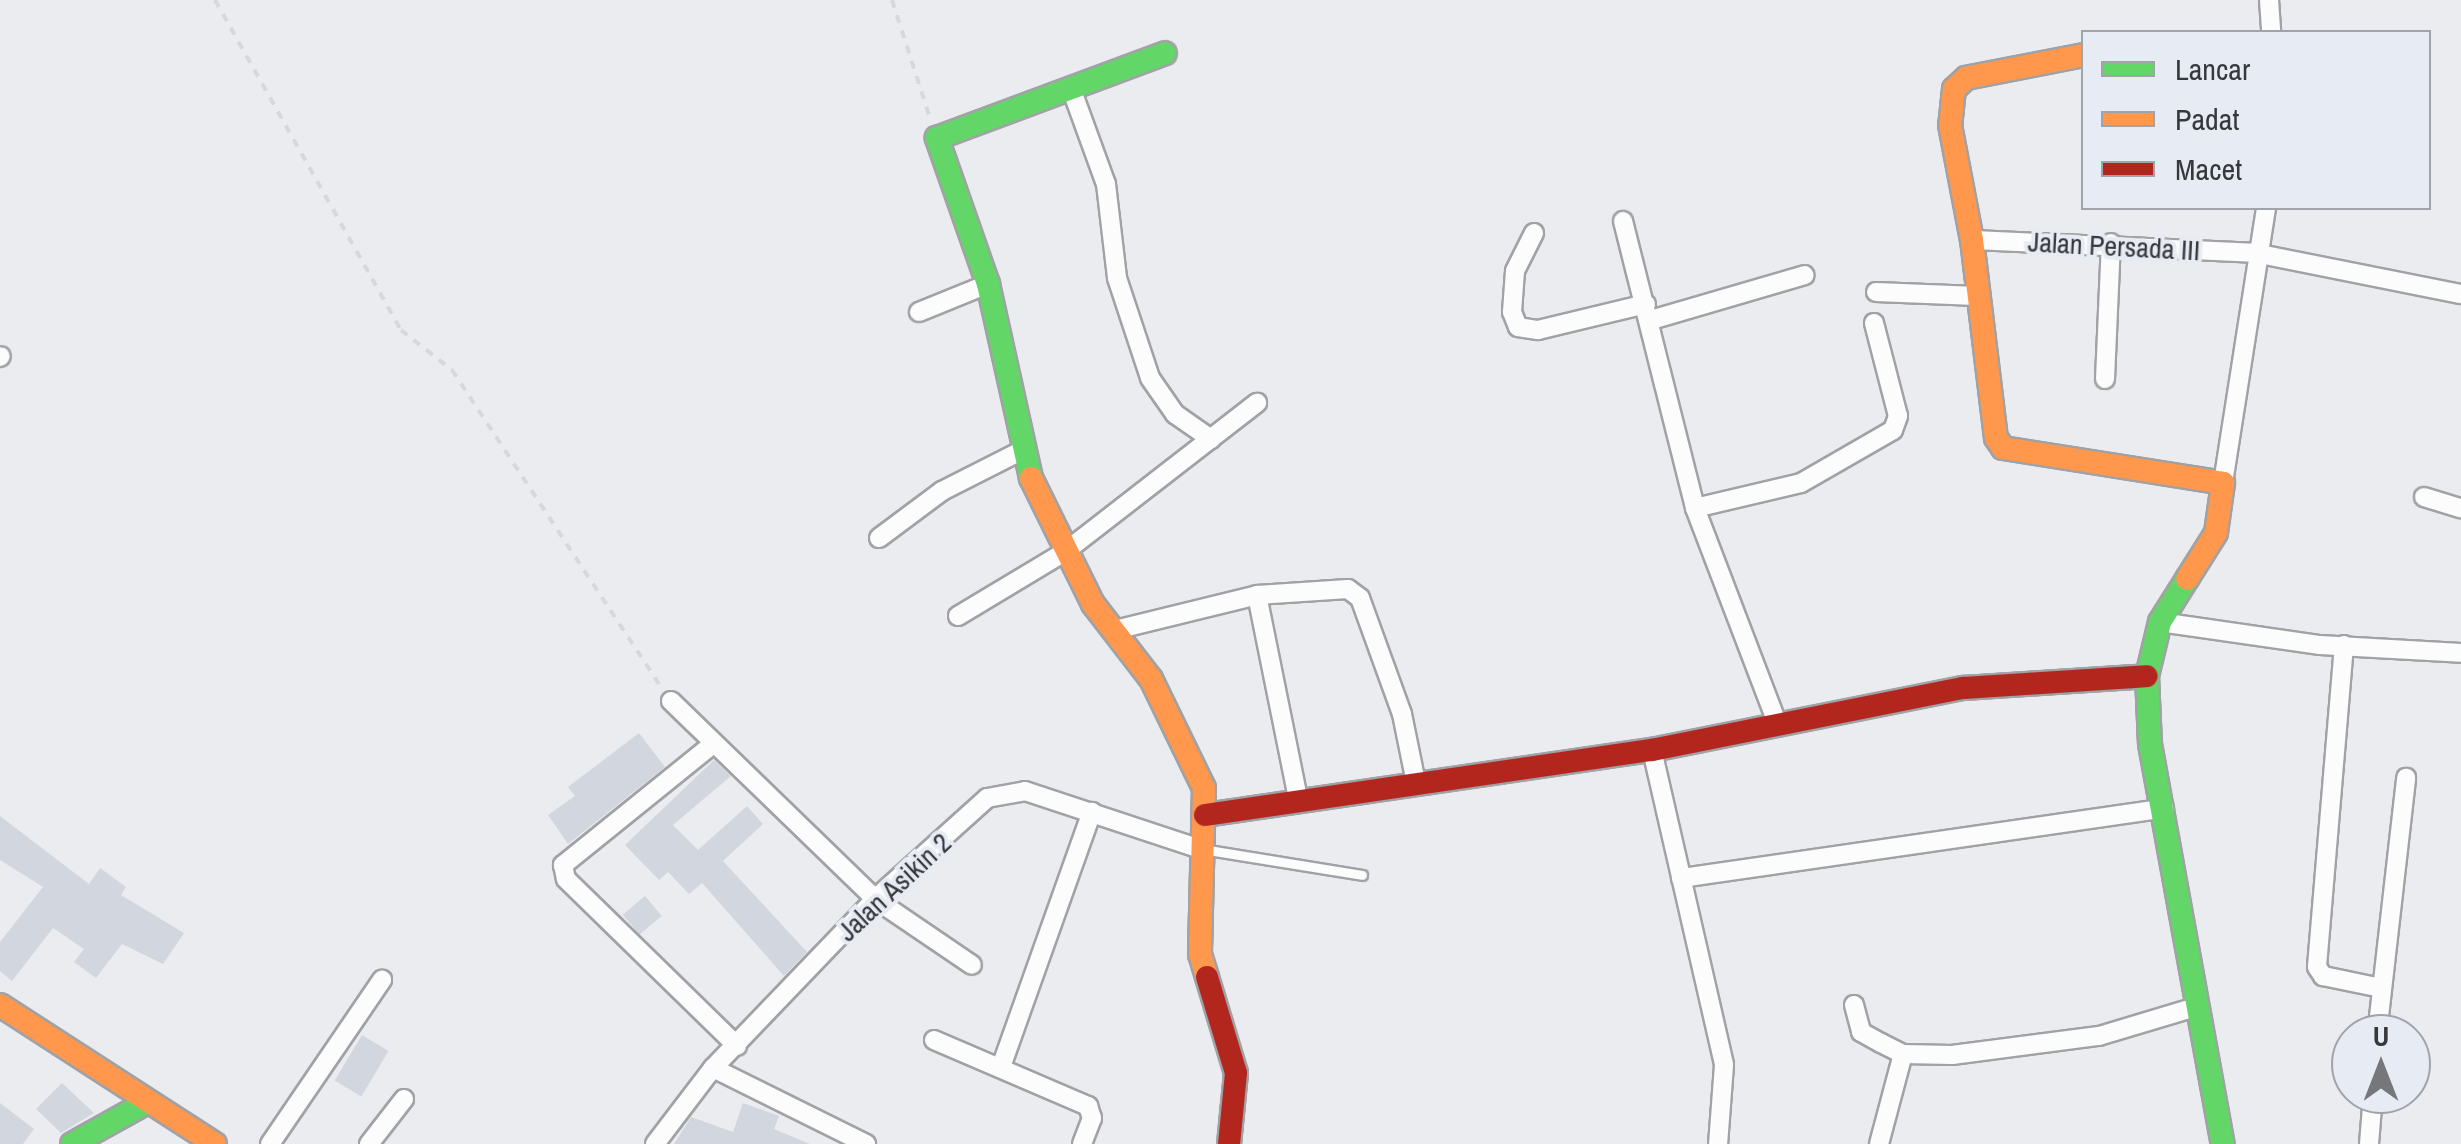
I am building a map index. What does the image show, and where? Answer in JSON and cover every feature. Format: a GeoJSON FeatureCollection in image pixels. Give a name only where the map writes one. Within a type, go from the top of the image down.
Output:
{"type":"FeatureCollection","features":[{"type":"Feature","properties":{"kind":"main road"},"geometry":{"type":"LineString","coordinates":[[1165,53],[937,138],[988,284],[1020,450],[1093,604],[1115,630],[1196,761],[1205,815],[1200,849],[1200,954],[1236,1073],[1229,1144]]}},
{"type":"Feature","properties":{"kind":"main road"},"geometry":{"type":"LineString","coordinates":[[2081,56],[1966,78],[1954,88],[1950,124],[1972,240],[1996,438],[2004,448],[2222,483],[2216,533],[2160,622],[2147,676],[2150,744],[2223,1144]]}},
{"type":"Feature","properties":{"kind":"main road"},"geometry":{"type":"LineString","coordinates":[[1205,815],[1652,750],[1963,688],[2147,676]]}},
{"type":"Feature","properties":{"kind":"main road"},"geometry":{"type":"LineString","coordinates":[[0,1005],[144,1104],[215,1144]]}},
{"type":"Feature","properties":{"kind":"main road"},"geometry":{"type":"LineString","coordinates":[[72,1144],[144,1104]]}},
{"type":"Feature","properties":{"kind":"street"},"geometry":{"type":"LineString","coordinates":[[2269,0],[2271,30]]}},
{"type":"Feature","properties":{"kind":"street"},"geometry":{"type":"LineString","coordinates":[[1071,88],[1106,184],[1117,278],[1150,378],[1175,414],[1211,439]]}},
{"type":"Feature","properties":{"kind":"street"},"geometry":{"type":"LineString","coordinates":[[2222,483],[2255,253],[2266,210]]}},
{"type":"Feature","properties":{"kind":"street"},"geometry":{"type":"LineString","coordinates":[[1623,221],[1649,312],[1695,508],[1777,723]]}},
{"type":"Feature","properties":{"kind":"street"},"geometry":{"type":"LineString","coordinates":[[1534,232],[1515,271],[1512,312],[1518,327],[1538,330],[1649,312],[1805,275]]}},
{"type":"Feature","properties":{"kind":"street","name":"Jalan Persada III"},"geometry":{"type":"LineString","coordinates":[[1972,240],[2111,243],[2255,253],[2461,294]]}},
{"type":"Feature","properties":{"kind":"street"},"geometry":{"type":"LineString","coordinates":[[2106,378],[2111,243]]}},
{"type":"Feature","properties":{"kind":"street"},"geometry":{"type":"LineString","coordinates":[[919,312],[988,284]]}},
{"type":"Feature","properties":{"kind":"street"},"geometry":{"type":"LineString","coordinates":[[1876,292],[1978,296]]}},
{"type":"Feature","properties":{"kind":"street"},"geometry":{"type":"LineString","coordinates":[[1695,508],[1801,484],[1893,430],[1898,416],[1874,323]]}},
{"type":"Feature","properties":{"kind":"street"},"geometry":{"type":"LineString","coordinates":[[958,616],[1066,550],[1257,403]]}},
{"type":"Feature","properties":{"kind":"street"},"geometry":{"type":"LineString","coordinates":[[879,538],[942,491],[1020,450]]}},
{"type":"Feature","properties":{"kind":"street"},"geometry":{"type":"LineString","coordinates":[[2424,497],[2461,508]]}},
{"type":"Feature","properties":{"kind":"street"},"geometry":{"type":"LineString","coordinates":[[1115,630],[1257,595],[1332,586],[1360,598],[1402,714],[1416,783]]}},
{"type":"Feature","properties":{"kind":"street"},"geometry":{"type":"LineString","coordinates":[[1257,595],[1298,799]]}},
{"type":"Feature","properties":{"kind":"street"},"geometry":{"type":"LineString","coordinates":[[2160,622],[2344,645],[2461,654]]}},
{"type":"Feature","properties":{"kind":"street"},"geometry":{"type":"LineString","coordinates":[[2344,645],[2317,967],[2323,976],[2381,988]]}},
{"type":"Feature","properties":{"kind":"street"},"geometry":{"type":"LineString","coordinates":[[671,701],[875,899],[972,965]]}},
{"type":"Feature","properties":{"kind":"street"},"geometry":{"type":"LineString","coordinates":[[713,744],[563,865],[566,879],[737,1046]]}},
{"type":"Feature","properties":{"kind":"street"},"geometry":{"type":"LineString","coordinates":[[1652,750],[1724,1065],[1718,1144]]}},
{"type":"Feature","properties":{"kind":"street"},"geometry":{"type":"LineString","coordinates":[[2379,1014],[2406,778]]}},
{"type":"Feature","properties":{"kind":"street","name":"Jalan Asikin 2"},"geometry":{"type":"LineString","coordinates":[[655,1144],[713,1068],[875,899],[987,798],[1026,791],[1200,849]]}},
{"type":"Feature","properties":{"kind":"street"},"geometry":{"type":"LineString","coordinates":[[1681,878],[2164,808]]}},
{"type":"Feature","properties":{"kind":"street"},"geometry":{"type":"LineString","coordinates":[[1001,1067],[1092,812]]}},
{"type":"Feature","properties":{"kind":"street"},"geometry":{"type":"LineString","coordinates":[[270,1144],[382,980]]}},
{"type":"Feature","properties":{"kind":"street"},"geometry":{"type":"LineString","coordinates":[[1854,1005],[1861,1032],[1902,1054],[1952,1055],[2099,1036],[2199,1006]]}},
{"type":"Feature","properties":{"kind":"street"},"geometry":{"type":"LineString","coordinates":[[934,1040],[1092,1109],[1082,1144]]}},
{"type":"Feature","properties":{"kind":"street"},"geometry":{"type":"LineString","coordinates":[[1879,1144],[1902,1054]]}},
{"type":"Feature","properties":{"kind":"street"},"geometry":{"type":"LineString","coordinates":[[713,1068],[866,1144]]}},
{"type":"Feature","properties":{"kind":"street"},"geometry":{"type":"LineString","coordinates":[[370,1144],[404,1099]]}},
{"type":"Feature","properties":{"kind":"street"},"geometry":{"type":"LineString","coordinates":[[2369,1144],[2371,1114]]}},
{"type":"Feature","properties":{"kind":"lane"},"geometry":{"type":"LineString","coordinates":[[1200,849],[1362,875]]}},
{"type":"Feature","properties":{"kind":"path"},"geometry":{"type":"LineString","coordinates":[[215,0],[401,330],[452,370],[671,701]]}},
{"type":"Feature","properties":{"kind":"path"},"geometry":{"type":"LineString","coordinates":[[892,0],[937,138]]}},
{"type":"Feature","properties":{"kind":"building"},"geometry":{"type":"Polygon","coordinates":[[[639,733],[665,767],[568,844],[548,815],[575,796],[568,787],[639,733]]]}},
{"type":"Feature","properties":{"kind":"building"},"geometry":{"type":"Polygon","coordinates":[[[714,760],[731,776],[673,825],[698,850],[747,806],[763,824],[723,861],[807,952],[784,976],[702,883],[689,894],[668,872],[659,880],[625,845],[714,760]]]}},
{"type":"Feature","properties":{"kind":"building"},"geometry":{"type":"Polygon","coordinates":[[[0,816],[89,884],[100,868],[126,887],[121,895],[184,933],[163,964],[122,944],[96,978],[74,962],[84,949],[53,928],[12,981],[0,971],[0,942],[43,887],[0,860],[0,816]]]}},
{"type":"Feature","properties":{"kind":"building"},"geometry":{"type":"Polygon","coordinates":[[[645,896],[662,916],[639,935],[623,915],[645,896]]]}},
{"type":"Feature","properties":{"kind":"building"},"geometry":{"type":"Polygon","coordinates":[[[362,1035],[389,1051],[361,1096],[335,1080],[362,1035]]]}},
{"type":"Feature","properties":{"kind":"building"},"geometry":{"type":"Polygon","coordinates":[[[62,1083],[94,1113],[61,1133],[36,1109],[62,1083]]]}},
{"type":"Feature","properties":{"kind":"building"},"geometry":{"type":"Polygon","coordinates":[[[0,1103],[34,1129],[23,1144],[0,1144],[0,1103]]]}},
{"type":"Feature","properties":{"kind":"building"},"geometry":{"type":"Polygon","coordinates":[[[743,1103],[779,1116],[774,1129],[810,1144],[674,1144],[691,1117],[733,1132],[743,1103]]]}},
{"type":"Feature","properties":{"kind":"traffic: fast"},"geometry":{"type":"LineString","coordinates":[[1031,478],[988,284],[937,138],[1165,53]]}},
{"type":"Feature","properties":{"kind":"traffic: fast"},"geometry":{"type":"LineString","coordinates":[[2187,579],[2160,622],[2147,676],[2150,744],[2223,1144]]}},
{"type":"Feature","properties":{"kind":"traffic: fast"},"geometry":{"type":"LineString","coordinates":[[72,1144],[144,1104]]}},
{"type":"Feature","properties":{"kind":"traffic: slow"},"geometry":{"type":"LineString","coordinates":[[2081,56],[1966,78],[1954,89],[1950,125],[1972,240],[1996,438],[2003,448],[2223,483],[2216,533],[2187,579]]}},
{"type":"Feature","properties":{"kind":"traffic: slow"},"geometry":{"type":"LineString","coordinates":[[1031,478],[1093,604],[1151,679],[1204,788],[1200,954],[1207,977]]}},
{"type":"Feature","properties":{"kind":"traffic: slow"},"geometry":{"type":"LineString","coordinates":[[0,1005],[215,1144]]}},
{"type":"Feature","properties":{"kind":"traffic: jam"},"geometry":{"type":"LineString","coordinates":[[1205,815],[1652,750],[1963,688],[2147,676]]}},
{"type":"Feature","properties":{"kind":"traffic: jam"},"geometry":{"type":"LineString","coordinates":[[1207,977],[1236,1073],[1229,1144]]}}]}
